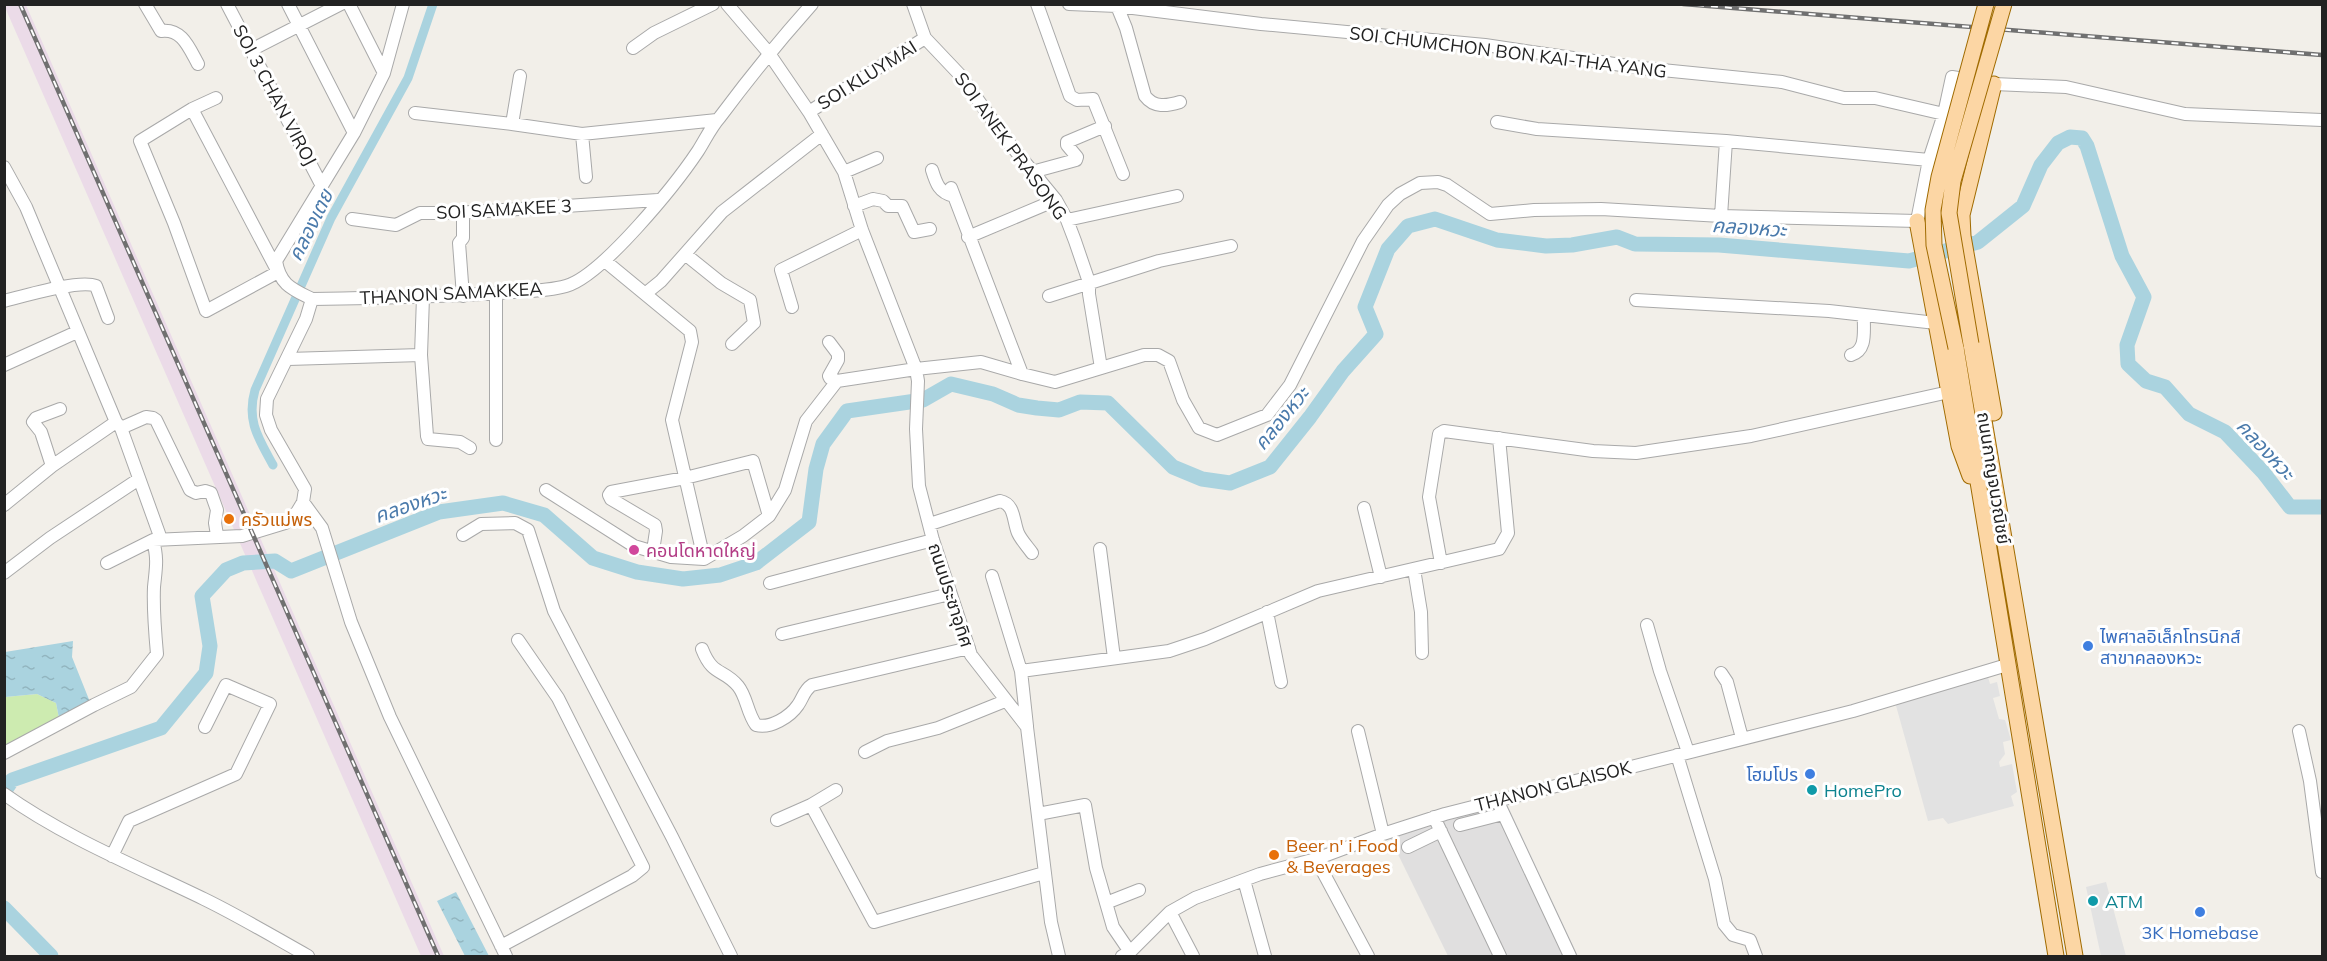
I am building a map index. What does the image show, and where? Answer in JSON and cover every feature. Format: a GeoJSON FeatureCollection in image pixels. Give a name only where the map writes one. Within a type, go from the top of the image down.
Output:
{"type":"FeatureCollection","features":[{"type":"Feature","properties":{"kind":"main road","name":"ถนนกาญจนวณิชย์"},"geometry":{"type":"LineString","coordinates":[[1986,4],[1939,177],[1933,210],[1934,245],[1963,346],[1996,495],[2075,957]]}},
{"type":"Feature","properties":{"kind":"main road","name":"ถนนกาญจนวณิชย์"},"geometry":{"type":"LineString","coordinates":[[2004,4],[1953,182],[1949,213],[1979,498],[2056,957]]}},
{"type":"Feature","properties":{"kind":"main road"},"geometry":{"type":"LineString","coordinates":[[1994,84],[1962,215],[1963,236],[1998,442],[1996,495]]}},
{"type":"Feature","properties":{"kind":"main road"},"geometry":{"type":"LineString","coordinates":[[1917,220],[1959,446],[1979,498]]}},
{"type":"Feature","properties":{"kind":"street"},"geometry":{"type":"LineString","coordinates":[[145,4],[161,31],[167,30],[182,36],[198,64]]}},
{"type":"Feature","properties":{"kind":"street","name":"SOI 3 CHAN VIROJ"},"geometry":{"type":"LineString","coordinates":[[227,4],[322,186]]}},
{"type":"Feature","properties":{"kind":"street"},"geometry":{"type":"LineString","coordinates":[[288,4],[354,133]]}},
{"type":"Feature","properties":{"kind":"street"},"geometry":{"type":"LineString","coordinates":[[251,50],[341,4]]}},
{"type":"Feature","properties":{"kind":"street"},"geometry":{"type":"LineString","coordinates":[[349,4],[384,73]]}},
{"type":"Feature","properties":{"kind":"street"},"geometry":{"type":"LineString","coordinates":[[278,272],[276,261],[354,133],[384,73],[403,4]]}},
{"type":"Feature","properties":{"kind":"street"},"geometry":{"type":"LineString","coordinates":[[633,48],[654,33],[713,4]]}},
{"type":"Feature","properties":{"kind":"street"},"geometry":{"type":"LineString","coordinates":[[727,4],[768,52],[809,112],[844,172],[862,230],[917,375]]}},
{"type":"Feature","properties":{"kind":"street"},"geometry":{"type":"LineString","coordinates":[[768,52],[812,4]]}},
{"type":"Feature","properties":{"kind":"street","name":"SOI ANEK PRASONG"},"geometry":{"type":"LineString","coordinates":[[913,4],[925,38],[961,75],[1005,138],[1056,200],[1067,220],[1089,282],[1101,368]]}},
{"type":"Feature","properties":{"kind":"street"},"geometry":{"type":"LineString","coordinates":[[1037,4],[1070,96],[1073,99],[1093,99],[1124,174]]}},
{"type":"Feature","properties":{"kind":"street","name":"SOI CHUMCHON BON KAI-THA YANG"},"geometry":{"type":"LineString","coordinates":[[1069,4],[1117,6],[1261,24],[1485,45],[1642,68],[1782,82],[1844,98],[1875,98],[1944,114]]}},
{"type":"Feature","properties":{"kind":"street"},"geometry":{"type":"LineString","coordinates":[[1117,6],[1126,28],[1145,96],[1151,103],[1158,105],[1180,102]]}},
{"type":"Feature","properties":{"kind":"street","name":"SOI KLUYMAI"},"geometry":{"type":"LineString","coordinates":[[809,112],[925,38]]}},
{"type":"Feature","properties":{"kind":"street","name":"THANON SAMAKKEA"},"geometry":{"type":"LineString","coordinates":[[312,299],[463,296],[566,286],[586,276],[606,261],[658,200],[696,153],[717,120],[768,52]]}},
{"type":"Feature","properties":{"kind":"street"},"geometry":{"type":"LineString","coordinates":[[512,124],[520,76]]}},
{"type":"Feature","properties":{"kind":"street"},"geometry":{"type":"LineString","coordinates":[[829,342],[838,354],[838,360],[829,376],[837,381],[917,375],[981,362],[1055,382],[1144,355],[1158,355],[1168,361],[1183,400],[1199,428],[1217,435],[1267,415],[1290,386],[1363,241],[1388,205],[1400,194],[1420,183],[1438,182],[1447,185],[1490,214],[1534,210],[1601,209],[1721,216],[1917,220],[1929,160],[1944,114],[1952,77],[1994,84],[2066,87],[2185,114],[2322,120]]}},
{"type":"Feature","properties":{"kind":"street"},"geometry":{"type":"LineString","coordinates":[[216,98],[192,109],[140,141],[174,223],[206,311],[278,272]]}},
{"type":"Feature","properties":{"kind":"street"},"geometry":{"type":"LineString","coordinates":[[107,563],[157,539],[242,536],[285,523],[297,513],[303,502],[305,489],[271,430],[266,415],[267,399],[306,319],[312,299],[286,285],[192,109]]}},
{"type":"Feature","properties":{"kind":"street"},"geometry":{"type":"LineString","coordinates":[[415,113],[582,134],[717,120]]}},
{"type":"Feature","properties":{"kind":"street"},"geometry":{"type":"LineString","coordinates":[[1497,122],[1538,129],[1726,141],[1929,160]]}},
{"type":"Feature","properties":{"kind":"street"},"geometry":{"type":"LineString","coordinates":[[1032,172],[1076,160],[1077,157],[1067,142],[1105,126]]}},
{"type":"Feature","properties":{"kind":"street"},"geometry":{"type":"LineString","coordinates":[[582,134],[586,177]]}},
{"type":"Feature","properties":{"kind":"street"},"geometry":{"type":"LineString","coordinates":[[645,294],[661,281],[722,212],[822,134]]}},
{"type":"Feature","properties":{"kind":"street"},"geometry":{"type":"LineString","coordinates":[[1721,216],[1726,141]]}},
{"type":"Feature","properties":{"kind":"street"},"geometry":{"type":"LineString","coordinates":[[844,172],[878,158]]}},
{"type":"Feature","properties":{"kind":"street"},"geometry":{"type":"LineString","coordinates":[[4,167],[26,207],[118,425],[139,479],[157,539],[158,558],[154,624],[157,654],[131,687],[4,753]]}},
{"type":"Feature","properties":{"kind":"street"},"geometry":{"type":"LineString","coordinates":[[932,170],[938,186],[947,195],[952,192],[1022,374]]}},
{"type":"Feature","properties":{"kind":"street"},"geometry":{"type":"LineString","coordinates":[[1067,220],[1177,196]]}},
{"type":"Feature","properties":{"kind":"street"},"geometry":{"type":"LineString","coordinates":[[854,206],[873,199],[883,201],[888,206],[898,206],[904,209],[914,232],[930,229]]}},
{"type":"Feature","properties":{"kind":"street","name":"SOI SAMAKEE 3"},"geometry":{"type":"LineString","coordinates":[[352,219],[396,225],[420,213],[456,213],[658,200]]}},
{"type":"Feature","properties":{"kind":"street"},"geometry":{"type":"LineString","coordinates":[[968,237],[1056,200]]}},
{"type":"Feature","properties":{"kind":"street"},"geometry":{"type":"LineString","coordinates":[[456,213],[463,216],[463,238],[459,243],[463,296]]}},
{"type":"Feature","properties":{"kind":"street"},"geometry":{"type":"LineString","coordinates":[[792,307],[782,270],[862,230]]}},
{"type":"Feature","properties":{"kind":"street"},"geometry":{"type":"LineString","coordinates":[[1049,296],[1160,261],[1231,246]]}},
{"type":"Feature","properties":{"kind":"street"},"geometry":{"type":"LineString","coordinates":[[685,254],[721,283],[750,300],[754,323],[732,344]]}},
{"type":"Feature","properties":{"kind":"street"},"geometry":{"type":"LineString","coordinates":[[606,261],[690,331],[692,342],[672,420],[704,559]]}},
{"type":"Feature","properties":{"kind":"street"},"geometry":{"type":"LineString","coordinates":[[4,301],[59,288],[93,285],[96,286],[108,318]]}},
{"type":"Feature","properties":{"kind":"street"},"geometry":{"type":"LineString","coordinates":[[496,293],[496,440]]}},
{"type":"Feature","properties":{"kind":"street"},"geometry":{"type":"LineString","coordinates":[[423,297],[421,355],[428,439],[460,442],[470,448]]}},
{"type":"Feature","properties":{"kind":"street"},"geometry":{"type":"LineString","coordinates":[[1636,300],[1829,311],[1936,324]]}},
{"type":"Feature","properties":{"kind":"street"},"geometry":{"type":"LineString","coordinates":[[1851,355],[1858,353],[1863,347],[1864,315]]}},
{"type":"Feature","properties":{"kind":"street"},"geometry":{"type":"LineString","coordinates":[[4,365],[77,332]]}},
{"type":"Feature","properties":{"kind":"street"},"geometry":{"type":"LineString","coordinates":[[288,359],[421,355]]}},
{"type":"Feature","properties":{"kind":"street","name":"ถนนประชาอุทิศ"},"geometry":{"type":"LineString","coordinates":[[917,375],[918,486],[933,540],[971,656],[1027,727]]}},
{"type":"Feature","properties":{"kind":"street"},"geometry":{"type":"LineString","coordinates":[[546,490],[634,546],[670,557],[704,559],[743,536],[769,516],[785,490],[806,422],[837,381]]}},
{"type":"Feature","properties":{"kind":"street"},"geometry":{"type":"LineString","coordinates":[[1441,563],[1429,497],[1440,434],[1444,431],[1593,451],[1636,453],[1750,436],[1948,392]]}},
{"type":"Feature","properties":{"kind":"street"},"geometry":{"type":"LineString","coordinates":[[52,466],[41,432],[33,422],[36,418],[60,409]]}},
{"type":"Feature","properties":{"kind":"street"},"geometry":{"type":"LineString","coordinates":[[4,505],[52,466],[118,425],[146,417],[153,418],[190,490],[196,493],[205,491],[211,493],[217,510],[215,523],[217,536]]}},
{"type":"Feature","properties":{"kind":"street"},"geometry":{"type":"LineString","coordinates":[[1021,671],[1169,651],[1205,639],[1318,591],[1499,549],[1508,533],[1499,438]]}},
{"type":"Feature","properties":{"kind":"street"},"geometry":{"type":"LineString","coordinates":[[653,551],[655,525],[611,498],[609,494],[753,461],[769,516]]}},
{"type":"Feature","properties":{"kind":"street"},"geometry":{"type":"LineString","coordinates":[[4,573],[51,538],[139,479]]}},
{"type":"Feature","properties":{"kind":"street"},"geometry":{"type":"LineString","coordinates":[[930,524],[1000,501],[1006,502],[1011,507],[1018,534],[1032,554]]}},
{"type":"Feature","properties":{"kind":"street"},"geometry":{"type":"LineString","coordinates":[[303,502],[321,528],[351,622],[390,717],[503,951],[632,876],[643,867],[558,698],[518,640]]}},
{"type":"Feature","properties":{"kind":"street"},"geometry":{"type":"LineString","coordinates":[[1364,508],[1381,577]]}},
{"type":"Feature","properties":{"kind":"street"},"geometry":{"type":"LineString","coordinates":[[463,534],[481,524],[514,523],[528,530],[554,611],[667,826],[731,957]]}},
{"type":"Feature","properties":{"kind":"street"},"geometry":{"type":"LineString","coordinates":[[770,583],[933,540]]}},
{"type":"Feature","properties":{"kind":"street"},"geometry":{"type":"LineString","coordinates":[[1100,549],[1114,658]]}},
{"type":"Feature","properties":{"kind":"street"},"geometry":{"type":"LineString","coordinates":[[1414,569],[1421,612],[1422,653]]}},
{"type":"Feature","properties":{"kind":"street"},"geometry":{"type":"LineString","coordinates":[[992,576],[1021,671],[1044,873],[1059,957]]}},
{"type":"Feature","properties":{"kind":"street"},"geometry":{"type":"LineString","coordinates":[[782,634],[950,594]]}},
{"type":"Feature","properties":{"kind":"street"},"geometry":{"type":"LineString","coordinates":[[1267,612],[1281,682]]}},
{"type":"Feature","properties":{"kind":"street"},"geometry":{"type":"LineString","coordinates":[[1647,625],[1715,879],[1724,924],[1733,935],[1750,940],[1756,957]]}},
{"type":"Feature","properties":{"kind":"street"},"geometry":{"type":"LineString","coordinates":[[702,649],[710,666],[736,683],[751,718],[756,725],[761,727],[791,714],[812,685],[969,648]]}},
{"type":"Feature","properties":{"kind":"street","name":"THANON GLAISOK"},"geometry":{"type":"LineString","coordinates":[[1126,954],[1170,912],[1195,898],[1244,880],[1316,859],[1434,817],[1853,711],[2007,666]]}},
{"type":"Feature","properties":{"kind":"street"},"geometry":{"type":"LineString","coordinates":[[1721,673],[1727,682],[1742,738]]}},
{"type":"Feature","properties":{"kind":"street"},"geometry":{"type":"LineString","coordinates":[[112,856],[129,821],[236,774],[270,704],[226,685],[205,727]]}},
{"type":"Feature","properties":{"kind":"street"},"geometry":{"type":"LineString","coordinates":[[866,752],[886,741],[938,728],[1005,701]]}},
{"type":"Feature","properties":{"kind":"street"},"geometry":{"type":"LineString","coordinates":[[1358,731],[1383,834]]}},
{"type":"Feature","properties":{"kind":"street"},"geometry":{"type":"LineString","coordinates":[[2300,731],[2310,781],[2322,872]]}},
{"type":"Feature","properties":{"kind":"street"},"geometry":{"type":"LineString","coordinates":[[777,820],[836,790]]}},
{"type":"Feature","properties":{"kind":"street"},"geometry":{"type":"LineString","coordinates":[[4,794],[24,808],[112,856],[207,900],[308,957]]}},
{"type":"Feature","properties":{"kind":"street"},"geometry":{"type":"LineString","coordinates":[[1497,800],[1570,957]]}},
{"type":"Feature","properties":{"kind":"street"},"geometry":{"type":"LineString","coordinates":[[811,804],[874,922],[1044,873]]}},
{"type":"Feature","properties":{"kind":"street"},"geometry":{"type":"LineString","coordinates":[[1038,814],[1085,805],[1096,868],[1113,927],[1126,954]]}},
{"type":"Feature","properties":{"kind":"street"},"geometry":{"type":"LineString","coordinates":[[1460,825],[1503,814]]}},
{"type":"Feature","properties":{"kind":"street"},"geometry":{"type":"LineString","coordinates":[[1434,817],[1500,957]]}},
{"type":"Feature","properties":{"kind":"street"},"geometry":{"type":"LineString","coordinates":[[1408,847],[1441,831]]}},
{"type":"Feature","properties":{"kind":"street"},"geometry":{"type":"LineString","coordinates":[[1316,859],[1368,957]]}},
{"type":"Feature","properties":{"kind":"street"},"geometry":{"type":"LineString","coordinates":[[1244,880],[1265,957]]}},
{"type":"Feature","properties":{"kind":"street"},"geometry":{"type":"LineString","coordinates":[[1106,903],[1139,890]]}},
{"type":"Feature","properties":{"kind":"street"},"geometry":{"type":"LineString","coordinates":[[1170,912],[1193,957]]}},
{"type":"Feature","properties":{"kind":"shaded area"},"geometry":{"type":"Polygon","coordinates":[[[4,5],[26,5],[444,956],[421,956],[4,5]]]}},
{"type":"Feature","properties":{"kind":"shaded area"},"geometry":{"type":"Polygon","coordinates":[[[1988,677],[1990,684],[1997,682],[2000,696],[1993,698],[1999,719],[2005,720],[2011,740],[2003,742],[2005,754],[1999,762],[2000,767],[2012,764],[2017,792],[2011,796],[2014,806],[1948,824],[1943,818],[1928,821],[1895,702],[1988,677]]]}},
{"type":"Feature","properties":{"kind":"shaded area"},"geometry":{"type":"Polygon","coordinates":[[[1506,802],[1578,956],[1448,956],[1388,834],[1506,802]]]}},
{"type":"Feature","properties":{"kind":"shaded area"},"geometry":{"type":"Polygon","coordinates":[[[2106,882],[2126,956],[2101,956],[2086,887],[2106,882]]]}},
{"type":"Feature","properties":{"kind":"green space"},"geometry":{"type":"Polygon","coordinates":[[[37,694],[56,703],[59,718],[5,746],[5,697],[37,694]]]}},
{"type":"Feature","properties":{"kind":"water"},"geometry":{"type":"Polygon","coordinates":[[[73,641],[72,657],[90,702],[59,718],[56,703],[37,694],[5,697],[5,652],[73,641]]]}},
{"type":"Feature","properties":{"kind":"water"},"geometry":{"type":"Polygon","coordinates":[[[456,892],[489,956],[465,956],[437,901],[456,892]]]}},
{"type":"Feature","properties":{"kind":"waterway","name":"คลองเตย"},"geometry":{"type":"LineString","coordinates":[[273,465],[255,429],[252,411],[255,390],[331,218],[408,78],[433,4]]}},
{"type":"Feature","properties":{"kind":"waterway","name":"คลองหวะ"},"geometry":{"type":"LineString","coordinates":[[4,792],[12,780],[161,728],[206,673],[210,646],[202,596],[226,570],[243,563],[275,561],[291,571],[439,512],[503,503],[544,515],[593,558],[637,572],[683,579],[720,575],[756,563],[809,522],[816,469],[823,444],[847,411],[923,400],[951,384],[993,394],[1018,405],[1037,408],[1059,410],[1080,402],[1108,403],[1173,467],[1202,479],[1230,483],[1270,467],[1343,371],[1376,334],[1365,307],[1388,249],[1408,226],[1435,219],[1497,240],[1546,246],[1572,245],[1617,237],[1635,244],[1719,245],[1909,261],[1978,242],[2023,206],[2041,165],[2058,143],[2070,137],[2082,138],[2087,146],[2122,256],[2144,297],[2127,345],[2128,364],[2146,381],[2165,387],[2189,414],[2225,432],[2263,472],[2290,507],[2322,507]]}},
{"type":"Feature","properties":{"kind":"waterway","name":"คลองหวะ"},"geometry":{"type":"LineString","coordinates":[[4,908],[51,956]]}},
{"type":"Feature","properties":{"kind":"railway"},"geometry":{"type":"LineString","coordinates":[[20,4],[438,956]]}},
{"type":"Feature","properties":{"kind":"railway"},"geometry":{"type":"LineString","coordinates":[[1683,4],[2322,55]]}},
{"type":"Feature","properties":{"kind":"place","name":"ครัวแม่พร"},"geometry":{"type":"Point","coordinates":[229,519]}},
{"type":"Feature","properties":{"kind":"place","name":"คอนโดหาดใหญ่"},"geometry":{"type":"Point","coordinates":[634,550]}},
{"type":"Feature","properties":{"kind":"place","name":"ไพศาลอิเล็กโทรนิกส์ สาขาคลองหวะ"},"geometry":{"type":"Point","coordinates":[2088,646]}},
{"type":"Feature","properties":{"kind":"place","name":"โฮมโปร"},"geometry":{"type":"Point","coordinates":[1810,774]}},
{"type":"Feature","properties":{"kind":"place","name":"HomePro"},"geometry":{"type":"Point","coordinates":[1812,790]}},
{"type":"Feature","properties":{"kind":"place","name":"Beer n' i Food & Beverages"},"geometry":{"type":"Point","coordinates":[1274,855]}},
{"type":"Feature","properties":{"kind":"place","name":"ATM"},"geometry":{"type":"Point","coordinates":[2093,901]}},
{"type":"Feature","properties":{"kind":"place","name":"3K Homebase"},"geometry":{"type":"Point","coordinates":[2200,912]}}]}
